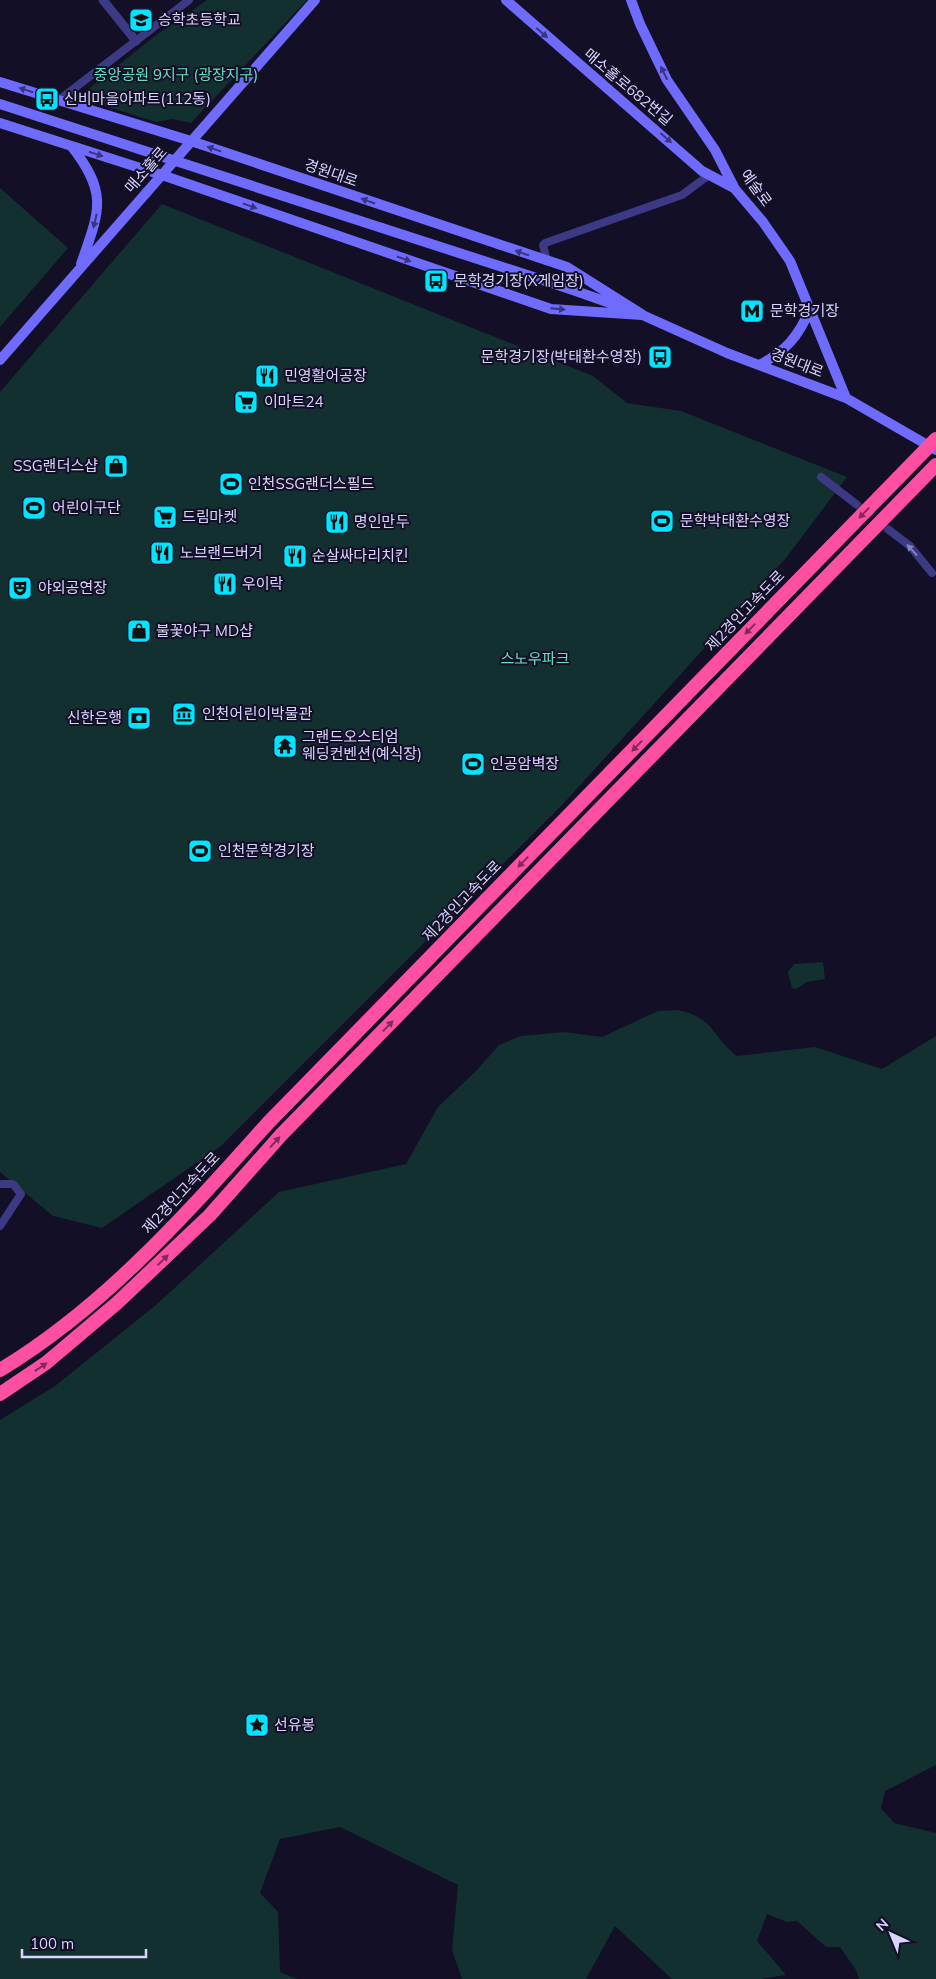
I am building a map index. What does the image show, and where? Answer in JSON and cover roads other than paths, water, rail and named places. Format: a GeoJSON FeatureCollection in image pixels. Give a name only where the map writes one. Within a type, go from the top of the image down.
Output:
{"type":"FeatureCollection","features":[{"type":"Feature","properties":{"kind":"highway","name":"제2경인고속도로"},"geometry":{"type":"LineString","coordinates":[[0,1370],[32,1351],[74,1320],[123,1278],[176,1225],[275,1116],[936,439]]}},
{"type":"Feature","properties":{"kind":"highway"},"geometry":{"type":"LineString","coordinates":[[0,1394],[46,1363],[85,1332],[210,1215],[288,1128],[936,465]]}},
{"type":"Feature","properties":{"kind":"main road","name":"매소홀로"},"geometry":{"type":"LineString","coordinates":[[0,360],[315,0]]}},
{"type":"Feature","properties":{"kind":"main road","name":"매소홀로682번길"},"geometry":{"type":"LineString","coordinates":[[506,0],[600,84],[709,175],[735,189]]}},
{"type":"Feature","properties":{"kind":"main road","name":"예술로"},"geometry":{"type":"LineString","coordinates":[[631,0],[640,24],[667,80],[715,150],[735,189],[763,222],[790,261],[846,398]]}},
{"type":"Feature","properties":{"kind":"main road","name":"경원대로"},"geometry":{"type":"LineString","coordinates":[[0,82],[191,142],[567,268],[643,315]]}},
{"type":"Feature","properties":{"kind":"main road","name":"경원대로"},"geometry":{"type":"LineString","coordinates":[[0,104],[570,289],[643,315],[759,365],[846,398],[936,450]]}},
{"type":"Feature","properties":{"kind":"main road","name":"경원대로"},"geometry":{"type":"LineString","coordinates":[[0,123],[162,175],[551,309],[643,315]]}},
{"type":"Feature","properties":{"kind":"main road"},"geometry":{"type":"LineString","coordinates":[[71,146],[88,167],[95,184],[98,201],[96,221],[79,269]]}},
{"type":"Feature","properties":{"kind":"main road"},"geometry":{"type":"LineString","coordinates":[[759,365],[775,357],[788,346],[802,327],[810,309]]}},
{"type":"Feature","properties":{"kind":"street"},"geometry":{"type":"LineString","coordinates":[[103,0],[136,41]]}},
{"type":"Feature","properties":{"kind":"street"},"geometry":{"type":"LineString","coordinates":[[58,100],[190,0]]}},
{"type":"Feature","properties":{"kind":"street"},"geometry":{"type":"LineString","coordinates":[[547,261],[543,245],[545,243],[682,195],[709,175]]}},
{"type":"Feature","properties":{"kind":"street"},"geometry":{"type":"LineString","coordinates":[[821,477],[856,504]]}},
{"type":"Feature","properties":{"kind":"street"},"geometry":{"type":"LineString","coordinates":[[889,530],[910,546],[932,573]]}},
{"type":"Feature","properties":{"kind":"street"},"geometry":{"type":"LineString","coordinates":[[0,1184],[13,1184],[22,1194],[0,1226]]}},
{"type":"Feature","properties":{"kind":"tunnel"},"geometry":{"type":"LineString","coordinates":[[856,504],[889,530]]}},
{"type":"Feature","properties":{"kind":"place","name":"승학초등학교"},"geometry":{"type":"Point","coordinates":[141,20]}},
{"type":"Feature","properties":{"kind":"place","name":"신비마을아파트(112동)"},"geometry":{"type":"Point","coordinates":[47,99]}},
{"type":"Feature","properties":{"kind":"place","name":"문학경기장(X게임장)"},"geometry":{"type":"Point","coordinates":[436,281]}},
{"type":"Feature","properties":{"kind":"place","name":"문학경기장"},"geometry":{"type":"Point","coordinates":[752,311]}},
{"type":"Feature","properties":{"kind":"place","name":"문학경기장(박태환수영장)"},"geometry":{"type":"Point","coordinates":[660,357]}},
{"type":"Feature","properties":{"kind":"place","name":"민영활어공장"},"geometry":{"type":"Point","coordinates":[267,376]}},
{"type":"Feature","properties":{"kind":"place","name":"이마트24"},"geometry":{"type":"Point","coordinates":[246,402]}},
{"type":"Feature","properties":{"kind":"place","name":"SSG랜더스샵"},"geometry":{"type":"Point","coordinates":[116,466]}},
{"type":"Feature","properties":{"kind":"place","name":"인천SSG랜더스필드"},"geometry":{"type":"Point","coordinates":[231,484]}},
{"type":"Feature","properties":{"kind":"place","name":"어린이구단"},"geometry":{"type":"Point","coordinates":[34,508]}},
{"type":"Feature","properties":{"kind":"place","name":"드림마켓"},"geometry":{"type":"Point","coordinates":[165,517]}},
{"type":"Feature","properties":{"kind":"place","name":"문학박태환수영장"},"geometry":{"type":"Point","coordinates":[662,521]}},
{"type":"Feature","properties":{"kind":"place","name":"명인만두"},"geometry":{"type":"Point","coordinates":[337,522]}},
{"type":"Feature","properties":{"kind":"place","name":"노브랜드버거"},"geometry":{"type":"Point","coordinates":[162,553]}},
{"type":"Feature","properties":{"kind":"place","name":"순살싸다리치킨"},"geometry":{"type":"Point","coordinates":[295,556]}},
{"type":"Feature","properties":{"kind":"place","name":"우이락"},"geometry":{"type":"Point","coordinates":[225,584]}},
{"type":"Feature","properties":{"kind":"place","name":"야외공연장"},"geometry":{"type":"Point","coordinates":[20,588]}},
{"type":"Feature","properties":{"kind":"place","name":"불꽃야구 MD샵"},"geometry":{"type":"Point","coordinates":[139,631]}},
{"type":"Feature","properties":{"kind":"place","name":"인천어린이박물관"},"geometry":{"type":"Point","coordinates":[184,714]}},
{"type":"Feature","properties":{"kind":"place","name":"신한은행"},"geometry":{"type":"Point","coordinates":[139,718]}},
{"type":"Feature","properties":{"kind":"place","name":"그랜드오스티엄 웨딩컨벤션(예식장)"},"geometry":{"type":"Point","coordinates":[285,746]}},
{"type":"Feature","properties":{"kind":"place","name":"인공암벽장"},"geometry":{"type":"Point","coordinates":[473,764]}},
{"type":"Feature","properties":{"kind":"place","name":"인천문학경기장"},"geometry":{"type":"Point","coordinates":[200,851]}},
{"type":"Feature","properties":{"kind":"place","name":"선유봉"},"geometry":{"type":"Point","coordinates":[257,1725]}},
{"type":"Feature","properties":{"kind":"park label","name":"중앙공원 9지구 (광장지구)"},"geometry":{"type":"Point","coordinates":[176,75]}},
{"type":"Feature","properties":{"kind":"park label","name":"스노우파크"},"geometry":{"type":"Point","coordinates":[535,659]}}]}
